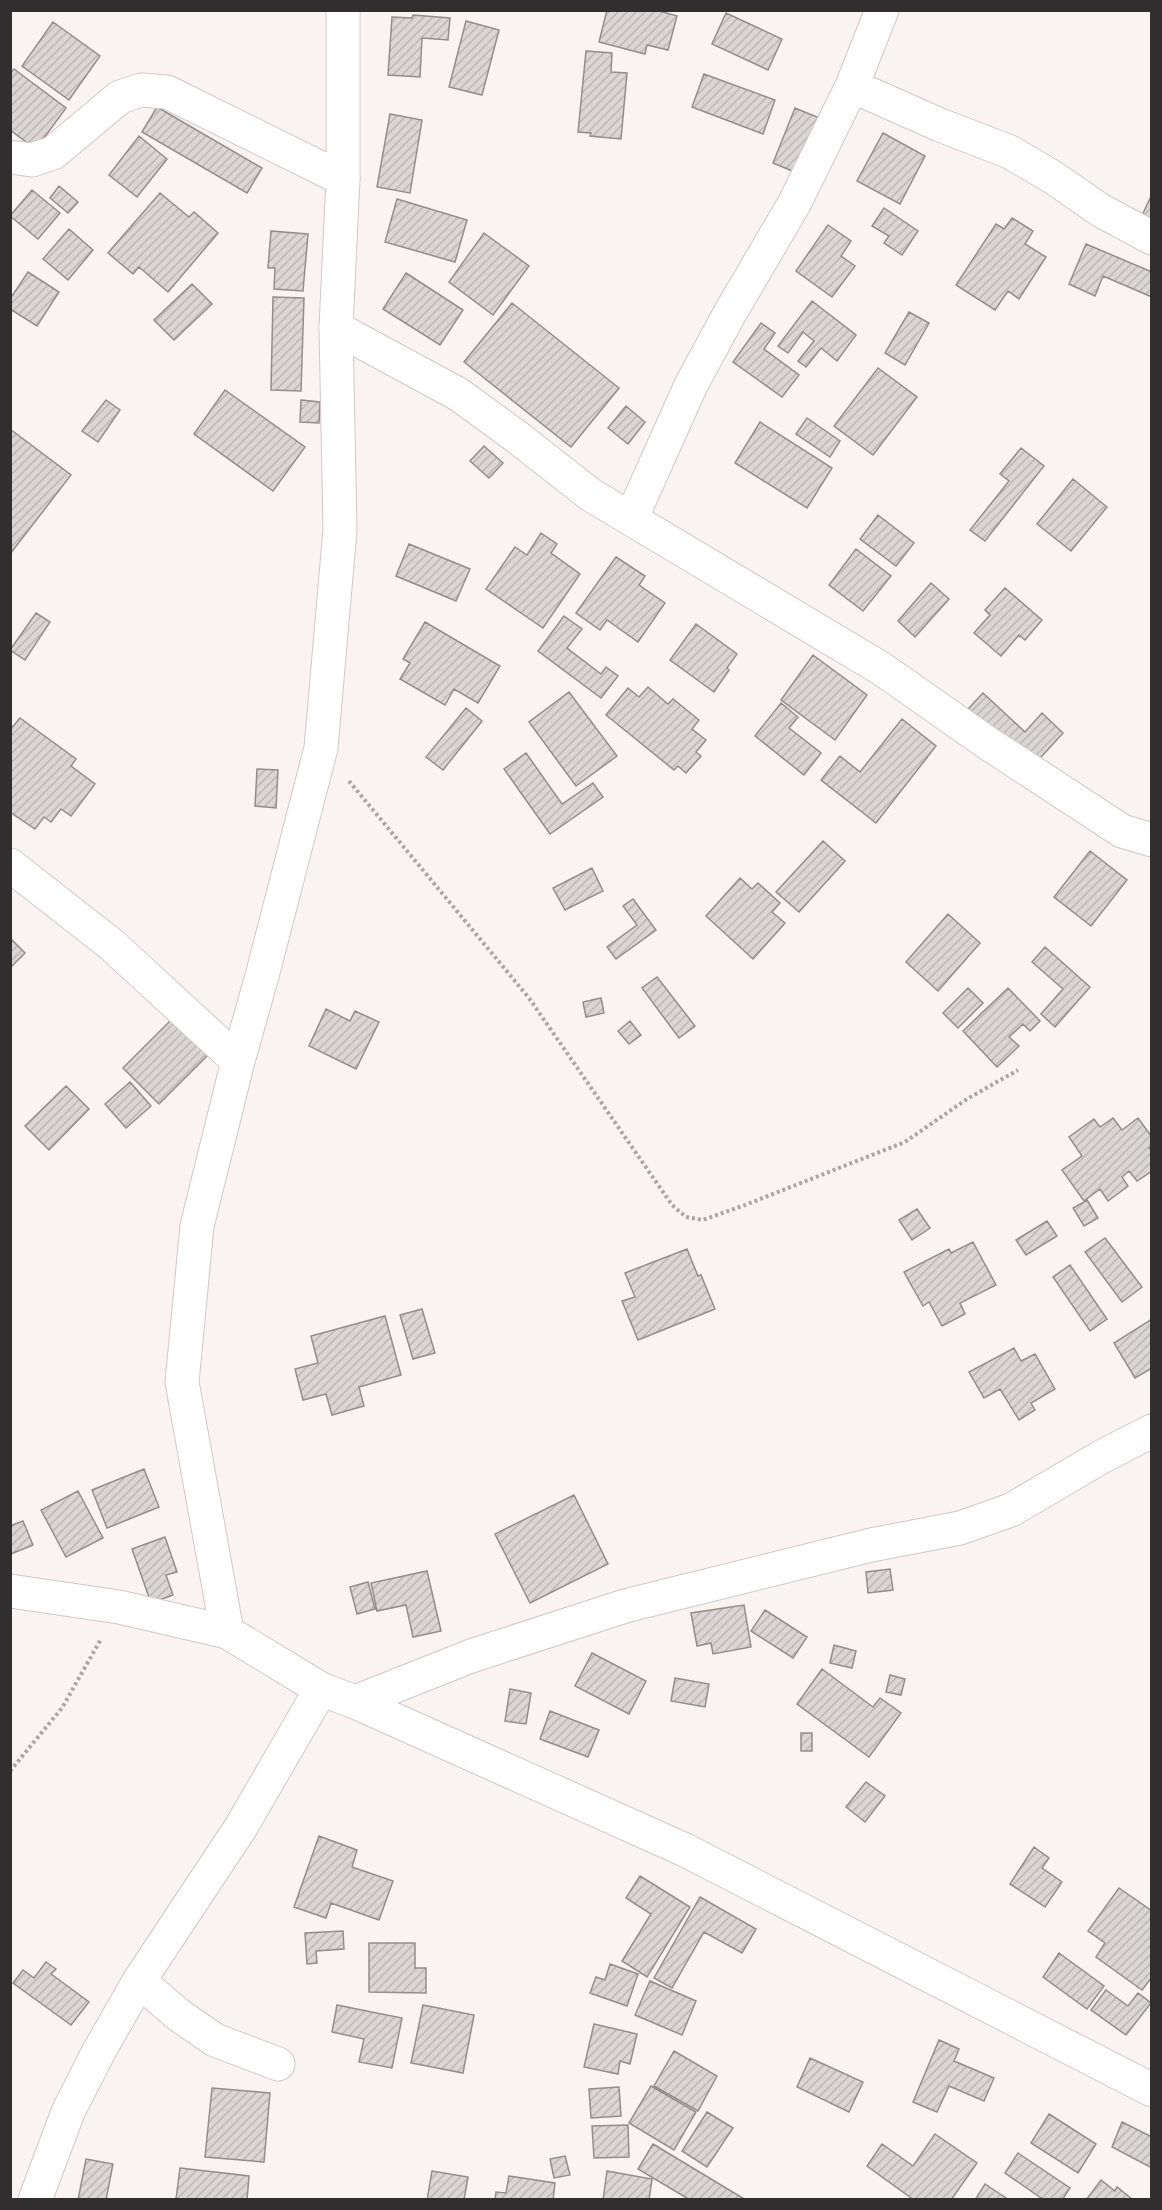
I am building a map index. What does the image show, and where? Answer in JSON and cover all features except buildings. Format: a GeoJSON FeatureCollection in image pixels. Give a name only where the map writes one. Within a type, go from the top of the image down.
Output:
{"type":"FeatureCollection","features":[{"type":"Feature","properties":{"kind":"street"},"geometry":{"type":"LineString","coordinates":[[227,1632],[182,1382],[197,1226],[321,748],[340,530],[336,328],[343,179],[343,10]]}},
{"type":"Feature","properties":{"kind":"street"},"geometry":{"type":"LineString","coordinates":[[631,519],[691,385],[794,204],[852,86],[882,10]]}},
{"type":"Feature","properties":{"kind":"street"},"geometry":{"type":"LineString","coordinates":[[852,86],[940,125],[1010,152],[1054,178],[1100,210],[1152,237]]}},
{"type":"Feature","properties":{"kind":"street"},"geometry":{"type":"LineString","coordinates":[[10,157],[32,160],[53,153],[120,96],[141,90],[167,92],[343,179]]}},
{"type":"Feature","properties":{"kind":"street"},"geometry":{"type":"LineString","coordinates":[[336,328],[458,394],[591,495],[882,669],[986,742],[1122,831],[1152,840]]}},
{"type":"Feature","properties":{"kind":"street"},"geometry":{"type":"LineString","coordinates":[[10,865],[112,945],[238,1061]]}},
{"type":"Feature","properties":{"kind":"street"},"geometry":{"type":"LineString","coordinates":[[355,1702],[471,1656],[626,1606],[871,1545],[971,1524],[1011,1510],[1103,1456],[1152,1431]]}},
{"type":"Feature","properties":{"kind":"street"},"geometry":{"type":"LineString","coordinates":[[10,1591],[119,1606],[227,1632],[321,1689],[355,1702],[685,1850],[1152,2090]]}},
{"type":"Feature","properties":{"kind":"street"},"geometry":{"type":"LineString","coordinates":[[35,2199],[68,2112],[98,2053],[140,1981],[240,1827],[321,1689]]}},
{"type":"Feature","properties":{"kind":"street"},"geometry":{"type":"LineString","coordinates":[[140,1981],[180,2016],[215,2040],[278,2064]]}},
{"type":"Feature","properties":{"kind":"path"},"geometry":{"type":"LineString","coordinates":[[321,748],[529,998],[672,1205],[686,1216],[703,1220],[905,1142],[967,1099],[1018,1070]]}},
{"type":"Feature","properties":{"kind":"path"},"geometry":{"type":"LineString","coordinates":[[10,1771],[62,1708],[119,1606]]}}]}
